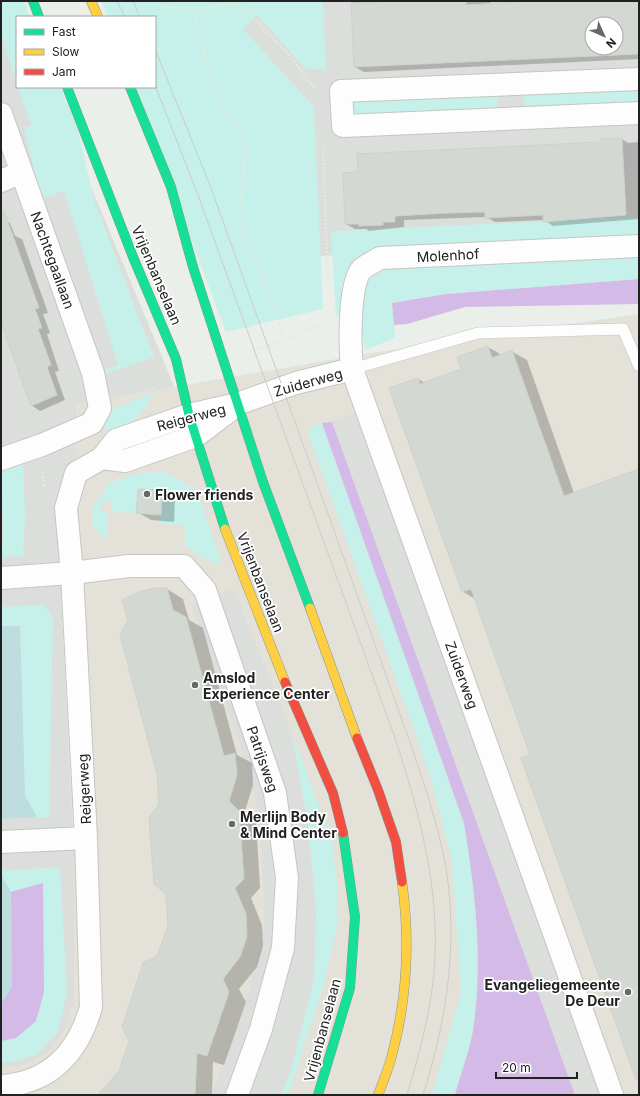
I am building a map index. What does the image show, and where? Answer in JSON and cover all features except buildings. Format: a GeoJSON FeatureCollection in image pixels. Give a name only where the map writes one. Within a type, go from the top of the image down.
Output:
{"type":"FeatureCollection","features":[{"type":"Feature","properties":{"kind":"main road"},"geometry":{"type":"LineString","coordinates":[[33,1],[39,16]]}},
{"type":"Feature","properties":{"kind":"main road"},"geometry":{"type":"LineString","coordinates":[[91,1],[98,16]]}},
{"type":"Feature","properties":{"kind":"main road","name":"Vrijenbanselaan"},"geometry":{"type":"LineString","coordinates":[[67,88],[176,359],[189,415],[228,539],[300,720],[333,793],[345,840],[355,917],[350,988],[318,1095]]}},
{"type":"Feature","properties":{"kind":"main road"},"geometry":{"type":"LineString","coordinates":[[130,88],[172,187],[193,267],[237,404],[344,706],[378,790],[396,842],[405,903],[407,950],[401,1014],[392,1056],[378,1095]]}},
{"type":"Feature","properties":{"kind":"street"},"geometry":{"type":"LineString","coordinates":[[639,79],[341,91],[343,126],[639,113]]}},
{"type":"Feature","properties":{"kind":"street"},"geometry":{"type":"LineString","coordinates":[[513,84],[515,119]]}},
{"type":"Feature","properties":{"kind":"street","name":"Nachtegaallaan"},"geometry":{"type":"LineString","coordinates":[[1,114],[93,373],[100,408],[92,423],[42,445],[1,459]]}},
{"type":"Feature","properties":{"kind":"street"},"geometry":{"type":"LineString","coordinates":[[1,181],[21,172]]}},
{"type":"Feature","properties":{"kind":"street","name":"Molenhof"},"geometry":{"type":"LineString","coordinates":[[352,369],[351,352],[354,288],[362,270],[380,258],[639,246]]}},
{"type":"Feature","properties":{"kind":"street","name":"Zuiderweg"},"geometry":{"type":"LineString","coordinates":[[237,404],[296,383],[352,369],[612,1095]]}},
{"type":"Feature","properties":{"kind":"street","name":"Reigerweg"},"geometry":{"type":"LineString","coordinates":[[1,1086],[16,1085],[41,1076],[55,1067],[76,1044],[85,1026],[91,1007],[86,838],[72,573],[66,508],[76,473],[102,458],[116,440],[189,415],[237,404]]}},
{"type":"Feature","properties":{"kind":"street","name":"Reigerweg"},"geometry":{"type":"LineString","coordinates":[[102,458],[125,461],[196,436],[237,404]]}},
{"type":"Feature","properties":{"kind":"street","name":"Patrijsweg"},"geometry":{"type":"LineString","coordinates":[[1,578],[72,573],[130,566],[184,566],[205,590],[275,794],[287,878],[283,948],[261,1029],[237,1095]]}},
{"type":"Feature","properties":{"kind":"street"},"geometry":{"type":"LineString","coordinates":[[1,842],[86,838]]}},
{"type":"Feature","properties":{"kind":"lane"},"geometry":{"type":"LineString","coordinates":[[352,369],[478,333],[623,329],[639,366]]}},
{"type":"Feature","properties":{"kind":"path"},"geometry":{"type":"LineString","coordinates":[[158,6],[194,9],[239,4],[289,55],[317,91],[341,91]]}},
{"type":"Feature","properties":{"kind":"path"},"geometry":{"type":"LineString","coordinates":[[194,9],[213,89],[246,148],[240,218],[285,339]]}},
{"type":"Feature","properties":{"kind":"path"},"geometry":{"type":"LineString","coordinates":[[328,289],[323,146],[343,126]]}},
{"type":"Feature","properties":{"kind":"path"},"geometry":{"type":"LineString","coordinates":[[327,324],[328,318]]}},
{"type":"Feature","properties":{"kind":"shaded area"},"geometry":{"type":"Polygon","coordinates":[[[1,1],[16,16],[16,88],[49,88],[158,347],[205,464],[75,590],[61,594],[75,867],[74,1005],[64,1031],[47,1054],[20,1067],[1,1068],[1,1]]]}},
{"type":"Feature","properties":{"kind":"shaded area"},"geometry":{"type":"Polygon","coordinates":[[[1,1],[24,1],[30,16],[16,16],[16,81],[1,35],[1,1]]]}},
{"type":"Feature","properties":{"kind":"shaded area"},"geometry":{"type":"Polygon","coordinates":[[[96,1],[639,1],[639,241],[318,256],[156,88],[156,16],[96,1]]]}},
{"type":"Feature","properties":{"kind":"shaded area"},"geometry":{"type":"Polygon","coordinates":[[[102,1],[323,1],[326,69],[306,69],[257,15],[243,29],[314,107],[323,309],[226,332],[134,88],[156,88],[156,16],[108,16],[102,1]]]}},
{"type":"Feature","properties":{"kind":"shaded area"},"geometry":{"type":"Polygon","coordinates":[[[639,85],[639,105],[526,107],[524,102],[525,92],[639,85]]]}},
{"type":"Feature","properties":{"kind":"shaded area"},"geometry":{"type":"Polygon","coordinates":[[[18,88],[60,88],[77,127],[94,200],[154,357],[103,375],[102,371],[118,365],[64,191],[41,199],[24,128],[31,125],[18,88]]]}},
{"type":"Feature","properties":{"kind":"shaded area"},"geometry":{"type":"Polygon","coordinates":[[[496,94],[499,97],[497,109],[356,116],[353,108],[355,101],[496,94]]]}},
{"type":"Feature","properties":{"kind":"shaded area"},"geometry":{"type":"Polygon","coordinates":[[[639,217],[639,236],[375,248],[358,258],[346,272],[342,285],[341,310],[340,314],[336,316],[331,233],[334,231],[639,217]]]}},
{"type":"Feature","properties":{"kind":"shaded area"},"geometry":{"type":"Polygon","coordinates":[[[639,257],[639,279],[446,294],[393,303],[395,338],[365,350],[361,316],[364,291],[371,279],[390,267],[639,257]]]}},
{"type":"Feature","properties":{"kind":"shaded area"},"geometry":{"type":"Polygon","coordinates":[[[639,279],[639,304],[465,307],[407,324],[394,325],[392,303],[446,294],[639,279]]]}},
{"type":"Feature","properties":{"kind":"shaded area"},"geometry":{"type":"Polygon","coordinates":[[[639,314],[639,1095],[1,1095],[1,1068],[20,1067],[47,1054],[64,1031],[74,1005],[76,404],[365,354],[639,314]]]}},
{"type":"Feature","properties":{"kind":"shaded area"},"geometry":{"type":"Polygon","coordinates":[[[154,392],[145,408],[136,418],[124,426],[108,433],[104,422],[111,410],[154,392]]]}},
{"type":"Feature","properties":{"kind":"shaded area"},"geometry":{"type":"Polygon","coordinates":[[[367,408],[612,1095],[575,1095],[332,422],[367,408]]]}},
{"type":"Feature","properties":{"kind":"shaded area"},"geometry":{"type":"Polygon","coordinates":[[[332,422],[575,1095],[455,1095],[473,1033],[478,973],[478,948],[474,898],[464,823],[322,423],[332,422]]]}},
{"type":"Feature","properties":{"kind":"shaded area"},"geometry":{"type":"Polygon","coordinates":[[[322,423],[464,823],[474,898],[478,948],[478,973],[473,1033],[455,1095],[432,1095],[461,992],[452,861],[430,776],[307,430],[322,423]]]}},
{"type":"Feature","properties":{"kind":"shaded area"},"geometry":{"type":"Polygon","coordinates":[[[23,463],[25,517],[23,556],[1,557],[1,537],[3,537],[1,465],[23,463]]]}},
{"type":"Feature","properties":{"kind":"shaded area"},"geometry":{"type":"Polygon","coordinates":[[[165,472],[197,490],[222,564],[211,562],[185,546],[185,526],[160,523],[162,490],[138,489],[136,513],[111,512],[111,502],[103,501],[101,512],[108,512],[106,537],[103,537],[93,527],[92,510],[109,483],[138,473],[165,472]]]}},
{"type":"Feature","properties":{"kind":"shaded area"},"geometry":{"type":"Polygon","coordinates":[[[233,589],[291,730],[308,824],[316,912],[314,980],[290,1074],[280,1095],[211,1095],[244,1009],[265,923],[260,815],[239,742],[191,604],[233,589]]]}},
{"type":"Feature","properties":{"kind":"shaded area"},"geometry":{"type":"Polygon","coordinates":[[[1,592],[20,592],[20,598],[1,598],[1,592]]]}},
{"type":"Feature","properties":{"kind":"shaded area"},"geometry":{"type":"Polygon","coordinates":[[[44,605],[53,618],[49,817],[37,817],[25,796],[20,627],[1,626],[1,607],[44,605]]]}},
{"type":"Feature","properties":{"kind":"shaded area"},"geometry":{"type":"Polygon","coordinates":[[[1,626],[20,626],[25,796],[37,817],[1,819],[1,626]]]}},
{"type":"Feature","properties":{"kind":"shaded area"},"geometry":{"type":"Polygon","coordinates":[[[291,730],[333,845],[337,886],[337,927],[325,981],[288,1095],[280,1095],[290,1074],[314,980],[316,912],[308,824],[291,730]]]}},
{"type":"Feature","properties":{"kind":"shaded area"},"geometry":{"type":"Polygon","coordinates":[[[60,867],[67,994],[58,1031],[37,1055],[12,1062],[1,1063],[1,1041],[16,1038],[43,883],[11,892],[1,875],[1,871],[60,867]]]}},
{"type":"Feature","properties":{"kind":"shaded area"},"geometry":{"type":"Polygon","coordinates":[[[1,875],[11,892],[12,987],[1,1004],[1,875]]]}},
{"type":"Feature","properties":{"kind":"shaded area"},"geometry":{"type":"Polygon","coordinates":[[[43,883],[44,992],[36,1021],[16,1038],[1,1041],[1,1004],[12,987],[11,892],[43,883]]]}},
{"type":"Feature","properties":{"kind":"tram line"},"geometry":{"type":"LineString","coordinates":[[117,1],[124,16]]}},
{"type":"Feature","properties":{"kind":"tram line"},"geometry":{"type":"LineString","coordinates":[[133,1],[140,16]]}},
{"type":"Feature","properties":{"kind":"tram line"},"geometry":{"type":"LineString","coordinates":[[156,51],[211,188],[406,731],[433,812],[445,862],[449,891],[451,950],[439,1038],[423,1095]]}},
{"type":"Feature","properties":{"kind":"tram line"},"geometry":{"type":"LineString","coordinates":[[156,88],[198,195],[395,738],[413,795],[431,883],[435,943],[434,973],[430,1004],[424,1035],[407,1095]]}},
{"type":"Feature","properties":{"kind":"traffic: fast"},"geometry":{"type":"LineString","coordinates":[[33,1],[39,16]]}},
{"type":"Feature","properties":{"kind":"traffic: fast"},"geometry":{"type":"LineString","coordinates":[[67,88],[133,257],[176,359],[189,415],[225,529]]}},
{"type":"Feature","properties":{"kind":"traffic: fast"},"geometry":{"type":"LineString","coordinates":[[130,88],[171,187],[193,267],[263,482],[310,608]]}},
{"type":"Feature","properties":{"kind":"traffic: fast"},"geometry":{"type":"LineString","coordinates":[[318,1095],[350,988],[355,917],[343,833]]}},
{"type":"Feature","properties":{"kind":"traffic: slow"},"geometry":{"type":"LineString","coordinates":[[91,1],[98,16]]}},
{"type":"Feature","properties":{"kind":"traffic: slow"},"geometry":{"type":"LineString","coordinates":[[225,529],[285,682]]}},
{"type":"Feature","properties":{"kind":"traffic: slow"},"geometry":{"type":"LineString","coordinates":[[310,608],[357,738]]}},
{"type":"Feature","properties":{"kind":"traffic: slow"},"geometry":{"type":"LineString","coordinates":[[378,1095],[392,1055],[404,991],[406,969],[406,925],[402,882]]}},
{"type":"Feature","properties":{"kind":"traffic: jam"},"geometry":{"type":"LineString","coordinates":[[285,682],[333,793],[343,833]]}},
{"type":"Feature","properties":{"kind":"traffic: jam"},"geometry":{"type":"LineString","coordinates":[[357,738],[378,790],[396,842],[402,882]]}},
{"type":"Feature","properties":{"kind":"place","name":"Flower friends"},"geometry":{"type":"Point","coordinates":[147,494]}},
{"type":"Feature","properties":{"kind":"place","name":"Amslod Experience Center"},"geometry":{"type":"Point","coordinates":[195,685]}},
{"type":"Feature","properties":{"kind":"place","name":"Merlijn Body & Mind Center"},"geometry":{"type":"Point","coordinates":[232,824]}},
{"type":"Feature","properties":{"kind":"place","name":"Evangeliegemeente De Deur"},"geometry":{"type":"Point","coordinates":[628,992]}}]}
